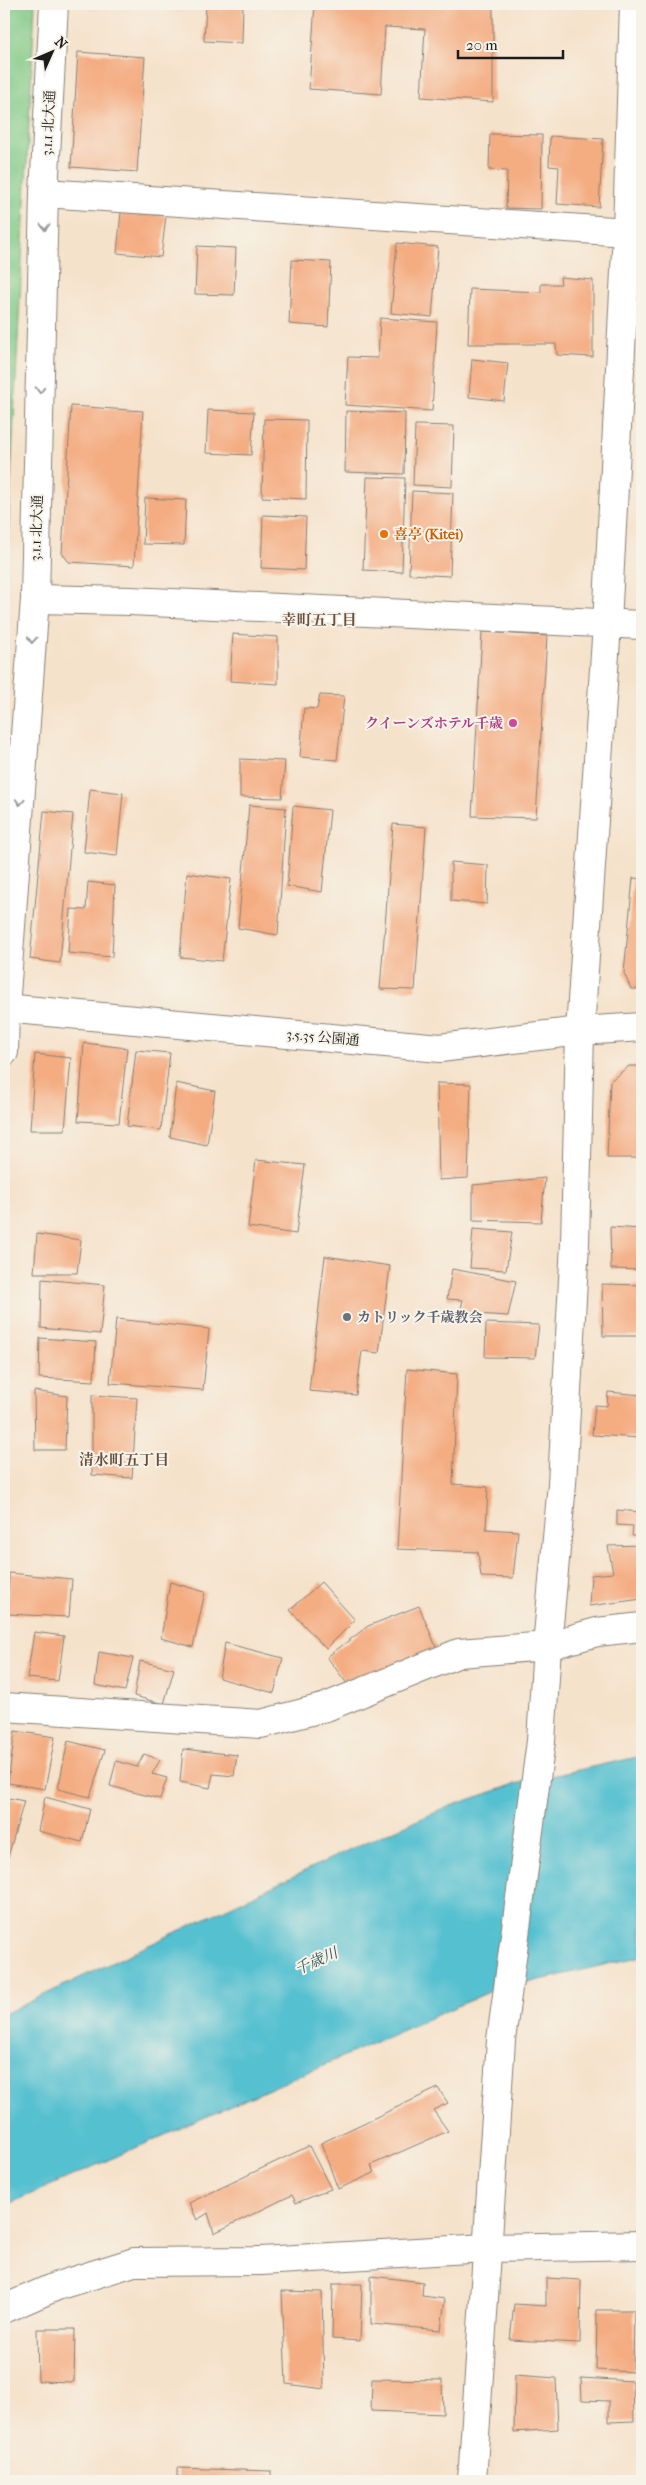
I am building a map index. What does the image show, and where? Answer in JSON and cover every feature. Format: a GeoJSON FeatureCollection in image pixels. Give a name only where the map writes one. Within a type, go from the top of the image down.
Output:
{"type":"FeatureCollection","features":[{"type":"Feature","properties":{"kind":"street","name":"3.1.1 北大通"},"geometry":{"type":"LineString","coordinates":[[4,1052],[5,1008],[34,599],[44,193],[54,4]]}},
{"type":"Feature","properties":{"kind":"street"},"geometry":{"type":"LineString","coordinates":[[472,2481],[501,2040],[541,1741],[547,1646],[562,1484],[575,1243],[580,1031],[634,233],[634,4]]}},
{"type":"Feature","properties":{"kind":"street"},"geometry":{"type":"LineString","coordinates":[[44,193],[634,233]]}},
{"type":"Feature","properties":{"kind":"street"},"geometry":{"type":"LineString","coordinates":[[34,599],[140,602],[642,625]]}},
{"type":"Feature","properties":{"kind":"street","name":"3.5.35 公園通"},"geometry":{"type":"LineString","coordinates":[[5,1008],[440,1048],[580,1031],[642,1027]]}},
{"type":"Feature","properties":{"kind":"street"},"geometry":{"type":"LineString","coordinates":[[4,1707],[261,1724],[326,1707],[459,1653],[547,1646],[596,1632],[642,1627]]}},
{"type":"Feature","properties":{"kind":"street"},"geometry":{"type":"LineString","coordinates":[[4,2309],[56,2286],[134,2262],[261,2261],[486,2248],[642,2245]]}},
{"type":"Feature","properties":{"kind":"green space"},"geometry":{"type":"Polygon","coordinates":[[[4,4],[35,4],[4,614],[4,4]]]}},
{"type":"Feature","properties":{"kind":"water","name":"千歳川"},"geometry":{"type":"Polygon","coordinates":[[[642,1756],[642,1956],[489,1992],[4,2206],[4,2014],[357,1846],[453,1805],[515,1784],[642,1756]]]}},
{"type":"Feature","properties":{"kind":"building"},"geometry":{"type":"Polygon","coordinates":[[[206,4],[243,4],[242,43],[204,41],[206,4]]]}},
{"type":"Feature","properties":{"kind":"building"},"geometry":{"type":"Polygon","coordinates":[[[315,4],[493,4],[493,102],[421,97],[425,29],[385,27],[381,94],[309,89],[315,4]]]}},
{"type":"Feature","properties":{"kind":"building"},"geometry":{"type":"Polygon","coordinates":[[[78,52],[145,57],[137,172],[71,167],[78,52]]]}},
{"type":"Feature","properties":{"kind":"building"},"geometry":{"type":"Polygon","coordinates":[[[490,134],[542,135],[541,209],[506,208],[507,171],[489,170],[490,134]]]}},
{"type":"Feature","properties":{"kind":"building"},"geometry":{"type":"Polygon","coordinates":[[[550,136],[603,139],[599,207],[557,204],[559,167],[549,166],[550,136]]]}},
{"type":"Feature","properties":{"kind":"building"},"geometry":{"type":"Polygon","coordinates":[[[121,212],[166,216],[161,257],[117,253],[121,212]]]}},
{"type":"Feature","properties":{"kind":"building"},"geometry":{"type":"Polygon","coordinates":[[[397,243],[438,247],[432,317],[391,313],[397,243]]]}},
{"type":"Feature","properties":{"kind":"building"},"geometry":{"type":"Polygon","coordinates":[[[197,246],[236,248],[234,295],[195,294],[197,246]]]}},
{"type":"Feature","properties":{"kind":"building"},"geometry":{"type":"Polygon","coordinates":[[[292,260],[331,262],[328,327],[289,324],[292,260]]]}},
{"type":"Feature","properties":{"kind":"building"},"geometry":{"type":"Polygon","coordinates":[[[560,277],[593,280],[593,357],[557,355],[556,344],[468,344],[470,289],[541,292],[541,284],[561,284],[560,277]]]}},
{"type":"Feature","properties":{"kind":"building"},"geometry":{"type":"Polygon","coordinates":[[[380,318],[437,322],[432,411],[345,405],[348,357],[378,358],[380,318]]]}},
{"type":"Feature","properties":{"kind":"building"},"geometry":{"type":"Polygon","coordinates":[[[472,359],[508,363],[504,401],[469,397],[472,359]]]}},
{"type":"Feature","properties":{"kind":"building"},"geometry":{"type":"Polygon","coordinates":[[[71,406],[143,411],[134,566],[69,562],[62,553],[71,406]]]}},
{"type":"Feature","properties":{"kind":"building"},"geometry":{"type":"Polygon","coordinates":[[[208,410],[254,412],[251,455],[206,453],[208,410]]]}},
{"type":"Feature","properties":{"kind":"building"},"geometry":{"type":"Polygon","coordinates":[[[346,411],[405,413],[404,474],[345,472],[346,411]]]}},
{"type":"Feature","properties":{"kind":"building"},"geometry":{"type":"Polygon","coordinates":[[[264,419],[307,420],[306,499],[262,497],[264,419]]]}},
{"type":"Feature","properties":{"kind":"building"},"geometry":{"type":"Polygon","coordinates":[[[415,425],[454,426],[452,487],[413,485],[415,425]]]}},
{"type":"Feature","properties":{"kind":"building"},"geometry":{"type":"Polygon","coordinates":[[[367,477],[405,478],[402,572],[363,570],[367,477]]]}},
{"type":"Feature","properties":{"kind":"building"},"geometry":{"type":"Polygon","coordinates":[[[412,491],[453,493],[450,576],[409,574],[412,491]]]}},
{"type":"Feature","properties":{"kind":"building"},"geometry":{"type":"Polygon","coordinates":[[[145,498],[186,500],[184,545],[143,544],[145,498]]]}},
{"type":"Feature","properties":{"kind":"building"},"geometry":{"type":"Polygon","coordinates":[[[263,515],[306,517],[304,570],[261,568],[263,515]]]}},
{"type":"Feature","properties":{"kind":"building"},"geometry":{"type":"Polygon","coordinates":[[[482,632],[547,636],[536,818],[472,816],[482,632]]]}},
{"type":"Feature","properties":{"kind":"building"},"geometry":{"type":"Polygon","coordinates":[[[233,634],[278,637],[278,684],[230,681],[233,634]]]}},
{"type":"Feature","properties":{"kind":"building"},"geometry":{"type":"Polygon","coordinates":[[[320,695],[344,696],[337,760],[300,757],[304,708],[317,709],[320,695]]]}},
{"type":"Feature","properties":{"kind":"building"},"geometry":{"type":"Polygon","coordinates":[[[240,759],[285,761],[282,798],[240,797],[240,759]]]}},
{"type":"Feature","properties":{"kind":"building"},"geometry":{"type":"Polygon","coordinates":[[[90,789],[123,793],[117,856],[84,852],[90,789]]]}},
{"type":"Feature","properties":{"kind":"building"},"geometry":{"type":"Polygon","coordinates":[[[249,805],[286,808],[278,935],[238,928],[249,805]]]}},
{"type":"Feature","properties":{"kind":"building"},"geometry":{"type":"Polygon","coordinates":[[[293,806],[330,810],[322,892],[287,886],[293,806]]]}},
{"type":"Feature","properties":{"kind":"building"},"geometry":{"type":"Polygon","coordinates":[[[44,811],[73,814],[60,963],[30,959],[44,811]]]}},
{"type":"Feature","properties":{"kind":"building"},"geometry":{"type":"Polygon","coordinates":[[[393,824],[426,827],[415,990],[380,989],[393,824]]]}},
{"type":"Feature","properties":{"kind":"building"},"geometry":{"type":"Polygon","coordinates":[[[451,862],[488,865],[487,904],[451,901],[451,862]]]}},
{"type":"Feature","properties":{"kind":"building"},"geometry":{"type":"Polygon","coordinates":[[[187,873],[231,879],[222,961],[180,957],[187,873]]]}},
{"type":"Feature","properties":{"kind":"building"},"geometry":{"type":"Polygon","coordinates":[[[633,878],[642,879],[642,989],[631,989],[624,973],[633,878]]]}},
{"type":"Feature","properties":{"kind":"building"},"geometry":{"type":"Polygon","coordinates":[[[88,882],[115,885],[112,957],[68,953],[71,909],[86,910],[88,882]]]}},
{"type":"Feature","properties":{"kind":"building"},"geometry":{"type":"Polygon","coordinates":[[[84,1043],[127,1048],[119,1123],[78,1121],[84,1043]]]}},
{"type":"Feature","properties":{"kind":"building"},"geometry":{"type":"Polygon","coordinates":[[[136,1050],[170,1053],[161,1130],[127,1126],[136,1050]]]}},
{"type":"Feature","properties":{"kind":"building"},"geometry":{"type":"Polygon","coordinates":[[[35,1054],[71,1058],[65,1130],[30,1130],[35,1054]]]}},
{"type":"Feature","properties":{"kind":"building"},"geometry":{"type":"Polygon","coordinates":[[[629,1066],[642,1066],[642,1158],[607,1158],[610,1081],[629,1066]]]}},
{"type":"Feature","properties":{"kind":"building"},"geometry":{"type":"Polygon","coordinates":[[[176,1083],[215,1091],[207,1145],[170,1137],[176,1083]]]}},
{"type":"Feature","properties":{"kind":"building"},"geometry":{"type":"Polygon","coordinates":[[[437,1083],[471,1084],[468,1178],[439,1180],[437,1083]]]}},
{"type":"Feature","properties":{"kind":"building"},"geometry":{"type":"Polygon","coordinates":[[[256,1160],[305,1165],[296,1234],[248,1227],[256,1160]]]}},
{"type":"Feature","properties":{"kind":"building"},"geometry":{"type":"Polygon","coordinates":[[[545,1178],[541,1222],[473,1220],[473,1185],[545,1178]]]}},
{"type":"Feature","properties":{"kind":"building"},"geometry":{"type":"Polygon","coordinates":[[[610,1227],[642,1229],[642,1270],[611,1269],[610,1227]]]}},
{"type":"Feature","properties":{"kind":"building"},"geometry":{"type":"Polygon","coordinates":[[[473,1229],[512,1232],[506,1270],[470,1268],[473,1229]]]}},
{"type":"Feature","properties":{"kind":"building"},"geometry":{"type":"Polygon","coordinates":[[[37,1234],[81,1240],[77,1273],[34,1273],[37,1234]]]}},
{"type":"Feature","properties":{"kind":"building"},"geometry":{"type":"Polygon","coordinates":[[[325,1256],[390,1266],[379,1353],[362,1351],[356,1395],[309,1391],[325,1256]]]}},
{"type":"Feature","properties":{"kind":"building"},"geometry":{"type":"Polygon","coordinates":[[[452,1269],[516,1281],[508,1316],[460,1313],[463,1300],[447,1299],[452,1269]]]}},
{"type":"Feature","properties":{"kind":"building"},"geometry":{"type":"Polygon","coordinates":[[[42,1279],[105,1285],[100,1334],[41,1328],[42,1279]]]}},
{"type":"Feature","properties":{"kind":"building"},"geometry":{"type":"Polygon","coordinates":[[[602,1284],[642,1285],[642,1336],[603,1336],[602,1284]]]}},
{"type":"Feature","properties":{"kind":"building"},"geometry":{"type":"Polygon","coordinates":[[[116,1319],[209,1329],[203,1390],[110,1383],[116,1319]]]}},
{"type":"Feature","properties":{"kind":"building"},"geometry":{"type":"Polygon","coordinates":[[[486,1323],[539,1325],[535,1358],[485,1357],[486,1323]]]}},
{"type":"Feature","properties":{"kind":"building"},"geometry":{"type":"Polygon","coordinates":[[[40,1338],[96,1342],[94,1381],[39,1378],[40,1338]]]}},
{"type":"Feature","properties":{"kind":"building"},"geometry":{"type":"Polygon","coordinates":[[[407,1369],[457,1374],[453,1484],[488,1487],[486,1529],[518,1531],[513,1578],[481,1577],[478,1552],[397,1549],[407,1369]]]}},
{"type":"Feature","properties":{"kind":"building"},"geometry":{"type":"Polygon","coordinates":[[[34,1391],[67,1396],[65,1450],[35,1450],[34,1391]]]}},
{"type":"Feature","properties":{"kind":"building"},"geometry":{"type":"Polygon","coordinates":[[[608,1392],[642,1395],[642,1438],[592,1435],[595,1405],[607,1406],[608,1392]]]}},
{"type":"Feature","properties":{"kind":"building"},"geometry":{"type":"Polygon","coordinates":[[[92,1395],[137,1398],[132,1478],[92,1475],[92,1395]]]}},
{"type":"Feature","properties":{"kind":"building"},"geometry":{"type":"Polygon","coordinates":[[[641,1470],[642,1506],[639,1506],[641,1470]]]}},
{"type":"Feature","properties":{"kind":"building"},"geometry":{"type":"Polygon","coordinates":[[[617,1510],[642,1512],[642,1536],[632,1536],[633,1526],[617,1525],[617,1510]]]}},
{"type":"Feature","properties":{"kind":"building"},"geometry":{"type":"Polygon","coordinates":[[[642,1545],[642,1599],[589,1606],[591,1575],[613,1573],[608,1546],[642,1545]]]}},
{"type":"Feature","properties":{"kind":"building"},"geometry":{"type":"Polygon","coordinates":[[[9,1573],[72,1579],[69,1617],[7,1614],[9,1573]]]}},
{"type":"Feature","properties":{"kind":"building"},"geometry":{"type":"Polygon","coordinates":[[[170,1582],[205,1592],[193,1647],[161,1638],[170,1582]]]}},
{"type":"Feature","properties":{"kind":"building"},"geometry":{"type":"Polygon","coordinates":[[[321,1582],[355,1620],[326,1649],[290,1610],[321,1582]]]}},
{"type":"Feature","properties":{"kind":"building"},"geometry":{"type":"Polygon","coordinates":[[[419,1606],[437,1649],[348,1685],[327,1657],[368,1626],[419,1606]]]}},
{"type":"Feature","properties":{"kind":"building"},"geometry":{"type":"Polygon","coordinates":[[[34,1632],[64,1636],[58,1681],[27,1678],[34,1632]]]}},
{"type":"Feature","properties":{"kind":"building"},"geometry":{"type":"Polygon","coordinates":[[[225,1643],[283,1658],[274,1693],[219,1678],[225,1643]]]}},
{"type":"Feature","properties":{"kind":"building"},"geometry":{"type":"Polygon","coordinates":[[[99,1652],[133,1658],[125,1691],[95,1685],[99,1652]]]}},
{"type":"Feature","properties":{"kind":"building"},"geometry":{"type":"Polygon","coordinates":[[[140,1661],[174,1669],[164,1704],[134,1696],[140,1661]]]}},
{"type":"Feature","properties":{"kind":"building"},"geometry":{"type":"Polygon","coordinates":[[[15,1731],[55,1737],[45,1789],[8,1783],[15,1731]]]}},
{"type":"Feature","properties":{"kind":"building"},"geometry":{"type":"Polygon","coordinates":[[[68,1741],[105,1750],[90,1797],[58,1789],[68,1741]]]}},
{"type":"Feature","properties":{"kind":"building"},"geometry":{"type":"Polygon","coordinates":[[[183,1749],[237,1755],[234,1776],[213,1774],[210,1788],[180,1782],[183,1749]]]}},
{"type":"Feature","properties":{"kind":"building"},"geometry":{"type":"Polygon","coordinates":[[[144,1754],[160,1760],[152,1774],[167,1778],[160,1799],[110,1786],[116,1761],[137,1767],[144,1754]]]}},
{"type":"Feature","properties":{"kind":"building"},"geometry":{"type":"Polygon","coordinates":[[[4,1797],[24,1801],[8,1857],[4,1856],[4,1797]]]}},
{"type":"Feature","properties":{"kind":"building"},"geometry":{"type":"Polygon","coordinates":[[[45,1797],[90,1809],[82,1842],[38,1831],[45,1797]]]}},
{"type":"Feature","properties":{"kind":"building"},"geometry":{"type":"Polygon","coordinates":[[[438,2088],[448,2103],[433,2110],[448,2131],[371,2165],[374,2173],[338,2189],[321,2143],[438,2088]]]}},
{"type":"Feature","properties":{"kind":"building"},"geometry":{"type":"Polygon","coordinates":[[[309,2146],[331,2189],[296,2203],[292,2195],[214,2233],[208,2213],[197,2220],[189,2203],[309,2146]]]}},
{"type":"Feature","properties":{"kind":"building"},"geometry":{"type":"Polygon","coordinates":[[[371,2276],[423,2282],[422,2296],[445,2299],[441,2330],[371,2324],[371,2276]]]}},
{"type":"Feature","properties":{"kind":"building"},"geometry":{"type":"Polygon","coordinates":[[[546,2278],[581,2280],[580,2343],[510,2340],[514,2304],[546,2306],[546,2278]]]}},
{"type":"Feature","properties":{"kind":"building"},"geometry":{"type":"Polygon","coordinates":[[[333,2284],[362,2284],[360,2341],[332,2339],[333,2284]]]}},
{"type":"Feature","properties":{"kind":"building"},"geometry":{"type":"Polygon","coordinates":[[[282,2291],[322,2292],[324,2389],[286,2384],[282,2291]]]}},
{"type":"Feature","properties":{"kind":"building"},"geometry":{"type":"Polygon","coordinates":[[[597,2310],[634,2310],[633,2372],[596,2370],[597,2310]]]}},
{"type":"Feature","properties":{"kind":"building"},"geometry":{"type":"Polygon","coordinates":[[[37,2329],[75,2329],[74,2382],[38,2381],[37,2329]]]}},
{"type":"Feature","properties":{"kind":"building"},"geometry":{"type":"Polygon","coordinates":[[[515,2375],[556,2378],[558,2429],[514,2432],[515,2375]]]}},
{"type":"Feature","properties":{"kind":"building"},"geometry":{"type":"Polygon","coordinates":[[[581,2378],[633,2381],[634,2421],[609,2422],[609,2401],[582,2400],[581,2378]]]}},
{"type":"Feature","properties":{"kind":"building"},"geometry":{"type":"Polygon","coordinates":[[[372,2379],[442,2380],[443,2414],[371,2411],[372,2379]]]}},
{"type":"Feature","properties":{"kind":"building"},"geometry":{"type":"Polygon","coordinates":[[[178,2468],[271,2471],[271,2481],[178,2481],[178,2468]]]}},
{"type":"Feature","properties":{"kind":"place","name":"喜亭 (Kitei)"},"geometry":{"type":"Point","coordinates":[384,534]}},
{"type":"Feature","properties":{"kind":"place","name":"クイーンズホテル千歳"},"geometry":{"type":"Point","coordinates":[513,723]}},
{"type":"Feature","properties":{"kind":"place","name":"カトリック千歳教会"},"geometry":{"type":"Point","coordinates":[347,1317]}},
{"type":"Feature","properties":{"kind":"district","name":"幸町五丁目"},"geometry":{"type":"Point","coordinates":[319,620]}},
{"type":"Feature","properties":{"kind":"district","name":"清水町五丁目"},"geometry":{"type":"Point","coordinates":[124,1460]}}]}
